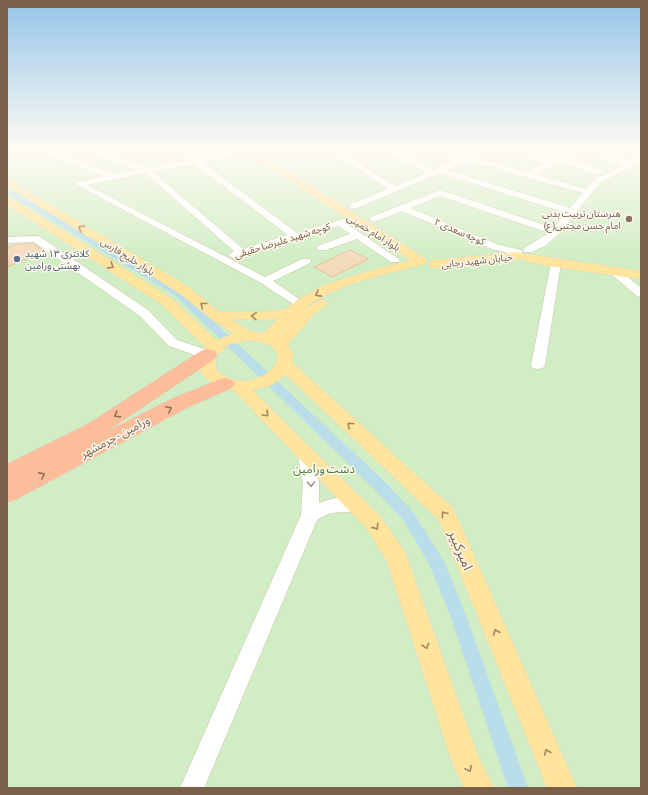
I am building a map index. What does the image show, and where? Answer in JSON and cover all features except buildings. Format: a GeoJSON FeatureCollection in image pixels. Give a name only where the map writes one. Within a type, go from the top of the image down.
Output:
{"type":"FeatureCollection","features":[{"type":"Feature","properties":{"kind":"highway","name":"ورامین - چرمشهر"},"geometry":{"type":"LineString","coordinates":[[7,474],[93,430],[225,344]]}},
{"type":"Feature","properties":{"kind":"highway","name":"ورامین - چرمشهر"},"geometry":{"type":"LineString","coordinates":[[7,493],[178,404],[232,385]]}},
{"type":"Feature","properties":{"kind":"main road","name":"بلوار خلیج فارس"},"geometry":{"type":"LineString","coordinates":[[15,187],[184,290],[216,316],[225,344]]}},
{"type":"Feature","properties":{"kind":"main road","name":"بلوار امام خمینی"},"geometry":{"type":"LineString","coordinates":[[303,187],[352,219],[432,262]]}},
{"type":"Feature","properties":{"kind":"main road","name":"بلوار امام خمینی"},"geometry":{"type":"LineString","coordinates":[[323,187],[374,219],[432,262]]}},
{"type":"Feature","properties":{"kind":"main road","name":"بلوار خلیج فارس"},"geometry":{"type":"LineString","coordinates":[[7,200],[166,301],[225,344]]}},
{"type":"Feature","properties":{"kind":"main road"},"geometry":{"type":"LineString","coordinates":[[525,254],[561,264],[641,275]]}},
{"type":"Feature","properties":{"kind":"main road","name":"خیابان شهید رجایی"},"geometry":{"type":"LineString","coordinates":[[432,262],[525,254]]}},
{"type":"Feature","properties":{"kind":"main road"},"geometry":{"type":"LineString","coordinates":[[216,316],[240,314],[263,316],[296,309],[322,291],[345,282],[432,262]]}},
{"type":"Feature","properties":{"kind":"main road"},"geometry":{"type":"LineString","coordinates":[[232,385],[273,361],[308,312],[336,295],[432,262]]}},
{"type":"Feature","properties":{"kind":"main road"},"geometry":{"type":"LineString","coordinates":[[273,361],[296,309]]}},
{"type":"Feature","properties":{"kind":"main road"},"geometry":{"type":"LineString","coordinates":[[273,361],[225,344],[208,370],[217,379],[232,385],[306,455],[374,523],[397,559],[466,762],[479,788]]}},
{"type":"Feature","properties":{"kind":"main road","name":"امیرکبیر"},"geometry":{"type":"LineString","coordinates":[[273,361],[446,514],[562,788]]}},
{"type":"Feature","properties":{"kind":"street"},"geometry":{"type":"LineString","coordinates":[[85,187],[265,281],[296,309]]}},
{"type":"Feature","properties":{"kind":"street"},"geometry":{"type":"LineString","coordinates":[[166,187],[242,252]]}},
{"type":"Feature","properties":{"kind":"street"},"geometry":{"type":"LineString","coordinates":[[230,187],[295,236]]}},
{"type":"Feature","properties":{"kind":"street"},"geometry":{"type":"LineString","coordinates":[[354,206],[399,187]]}},
{"type":"Feature","properties":{"kind":"street"},"geometry":{"type":"LineString","coordinates":[[487,187],[572,212]]}},
{"type":"Feature","properties":{"kind":"street"},"geometry":{"type":"LineString","coordinates":[[570,187],[588,192]]}},
{"type":"Feature","properties":{"kind":"street","name":"خیابان شهید رجایی"},"geometry":{"type":"LineString","coordinates":[[525,254],[556,232],[592,187]]}},
{"type":"Feature","properties":{"kind":"street"},"geometry":{"type":"LineString","coordinates":[[374,219],[440,193],[556,232]]}},
{"type":"Feature","properties":{"kind":"street","name":"کوچه سعدی ۲"},"geometry":{"type":"LineString","coordinates":[[403,208],[496,247],[525,254]]}},
{"type":"Feature","properties":{"kind":"street","name":"کوچه شهید علیرضا حقیقی"},"geometry":{"type":"LineString","coordinates":[[223,258],[352,219]]}},
{"type":"Feature","properties":{"kind":"street"},"geometry":{"type":"LineString","coordinates":[[340,222],[395,260]]}},
{"type":"Feature","properties":{"kind":"street"},"geometry":{"type":"LineString","coordinates":[[322,248],[358,235]]}},
{"type":"Feature","properties":{"kind":"street"},"geometry":{"type":"LineString","coordinates":[[7,240],[36,239],[144,313],[173,343],[225,344]]}},
{"type":"Feature","properties":{"kind":"street"},"geometry":{"type":"LineString","coordinates":[[265,281],[306,261]]}},
{"type":"Feature","properties":{"kind":"street"},"geometry":{"type":"LineString","coordinates":[[538,365],[561,264]]}},
{"type":"Feature","properties":{"kind":"street"},"geometry":{"type":"LineString","coordinates":[[614,271],[641,294]]}},
{"type":"Feature","properties":{"kind":"street"},"geometry":{"type":"LineString","coordinates":[[192,788],[310,515],[311,483],[306,455]]}},
{"type":"Feature","properties":{"kind":"street"},"geometry":{"type":"LineString","coordinates":[[310,515],[323,507],[333,504],[357,505]]}},
{"type":"Feature","properties":{"kind":"green space","name":"دشت ورامین"},"geometry":{"type":"Polygon","coordinates":[[[7,187],[641,187],[641,788],[7,788],[7,187]]]}},
{"type":"Feature","properties":{"kind":"waterway"},"geometry":{"type":"LineString","coordinates":[[7,190],[179,294],[377,483],[408,516],[436,561],[459,618],[518,788]]}},
{"type":"Feature","properties":{"kind":"place","name":"هنرستان تربیت بدنی امام حسن مجتبی( ع)"},"geometry":{"type":"Point","coordinates":[629,219]}},
{"type":"Feature","properties":{"kind":"place","name":"کلانتری ۱۳ شهید بهشتی ورامین"},"geometry":{"type":"Point","coordinates":[17,259]}}]}
